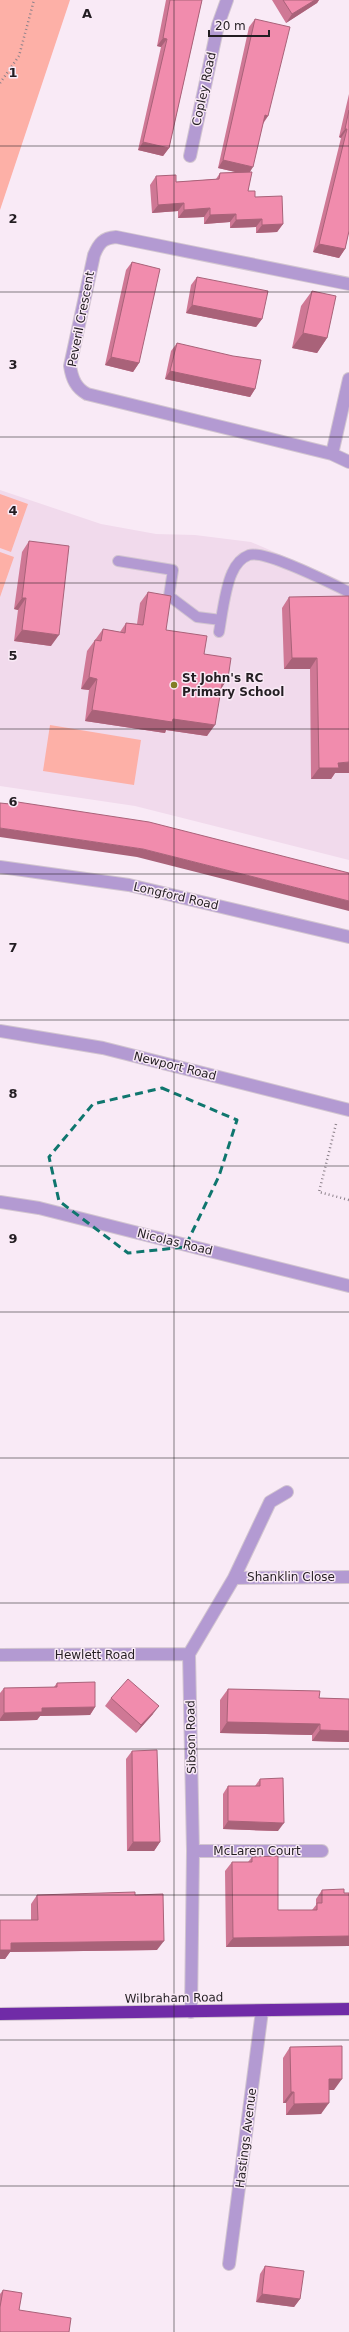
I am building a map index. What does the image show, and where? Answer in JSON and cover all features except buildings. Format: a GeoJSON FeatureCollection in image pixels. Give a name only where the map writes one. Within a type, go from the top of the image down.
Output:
{"type":"FeatureCollection","features":[{"type":"Feature","properties":{"kind":"highway","name":"Wilbraham Road"},"geometry":{"type":"LineString","coordinates":[[0,2014],[349,2009]]}},
{"type":"Feature","properties":{"kind":"street","name":"Copley Road"},"geometry":{"type":"LineString","coordinates":[[190,156],[218,25],[227,0]]}},
{"type":"Feature","properties":{"kind":"street","name":"Peveril Crescent"},"geometry":{"type":"LineString","coordinates":[[332,454],[87,394],[79,390],[75,383],[70,366],[94,255],[98,246],[108,238],[116,237],[349,284]]}},
{"type":"Feature","properties":{"kind":"street"},"geometry":{"type":"LineString","coordinates":[[349,380],[332,454],[349,462]]}},
{"type":"Feature","properties":{"kind":"street","name":"Longford Road"},"geometry":{"type":"LineString","coordinates":[[0,867],[129,885],[349,938]]}},
{"type":"Feature","properties":{"kind":"street","name":"Newport Road"},"geometry":{"type":"LineString","coordinates":[[0,1031],[103,1048],[344,1109]]}},
{"type":"Feature","properties":{"kind":"street","name":"Nicolas Road"},"geometry":{"type":"LineString","coordinates":[[0,1202],[39,1208],[349,1286]]}},
{"type":"Feature","properties":{"kind":"street"},"geometry":{"type":"LineString","coordinates":[[189,1654],[234,1578],[270,1502],[287,1492]]}},
{"type":"Feature","properties":{"kind":"street","name":"Shanklin Close"},"geometry":{"type":"LineString","coordinates":[[234,1578],[349,1577]]}},
{"type":"Feature","properties":{"kind":"street","name":"Hewlett Road"},"geometry":{"type":"LineString","coordinates":[[0,1655],[189,1654]]}},
{"type":"Feature","properties":{"kind":"street","name":"Sibson Road"},"geometry":{"type":"LineString","coordinates":[[189,1654],[193,1851],[191,2012]]}},
{"type":"Feature","properties":{"kind":"street","name":"McLaren Court"},"geometry":{"type":"LineString","coordinates":[[193,1851],[322,1851]]}},
{"type":"Feature","properties":{"kind":"street","name":"Hastings Avenue"},"geometry":{"type":"LineString","coordinates":[[229,2264],[262,2011]]}},
{"type":"Feature","properties":{"kind":"lane"},"geometry":{"type":"LineString","coordinates":[[219,632],[231,574],[241,560],[249,555],[258,555],[289,564],[349,592]]}},
{"type":"Feature","properties":{"kind":"lane"},"geometry":{"type":"LineString","coordinates":[[118,561],[173,570],[169,596],[198,617],[221,620]]}},
{"type":"Feature","properties":{"kind":"path"},"geometry":{"type":"LineString","coordinates":[[0,83],[19,56],[34,0]]}},
{"type":"Feature","properties":{"kind":"path"},"geometry":{"type":"LineString","coordinates":[[344,1109],[319,1192],[349,1200]]}},
{"type":"Feature","properties":{"kind":"highlighted area"},"geometry":{"type":"Polygon","coordinates":[[[162,1088],[237,1120],[219,1176],[185,1247],[128,1253],[59,1201],[49,1157],[93,1104],[162,1088]]]}},
{"type":"Feature","properties":{"kind":"shaded area"},"geometry":{"type":"Polygon","coordinates":[[[0,0],[70,0],[0,210],[0,0]]]}},
{"type":"Feature","properties":{"kind":"shaded area","name":"St John's RC Primary School"},"geometry":{"type":"Polygon","coordinates":[[[0,490],[101,524],[156,534],[195,535],[251,542],[349,584],[349,860],[135,806],[0,786],[0,490]]]}},
{"type":"Feature","properties":{"kind":"shaded area"},"geometry":{"type":"Polygon","coordinates":[[[0,494],[28,504],[11,552],[0,548],[0,494]]]}},
{"type":"Feature","properties":{"kind":"shaded area"},"geometry":{"type":"Polygon","coordinates":[[[0,552],[14,557],[0,597],[0,552]]]}},
{"type":"Feature","properties":{"kind":"shaded area"},"geometry":{"type":"Polygon","coordinates":[[[50,725],[141,740],[134,785],[43,771],[50,725]]]}},
{"type":"Feature","properties":{"kind":"place","name":"St John's RC Primary School"},"geometry":{"type":"Point","coordinates":[174,685]}}]}
